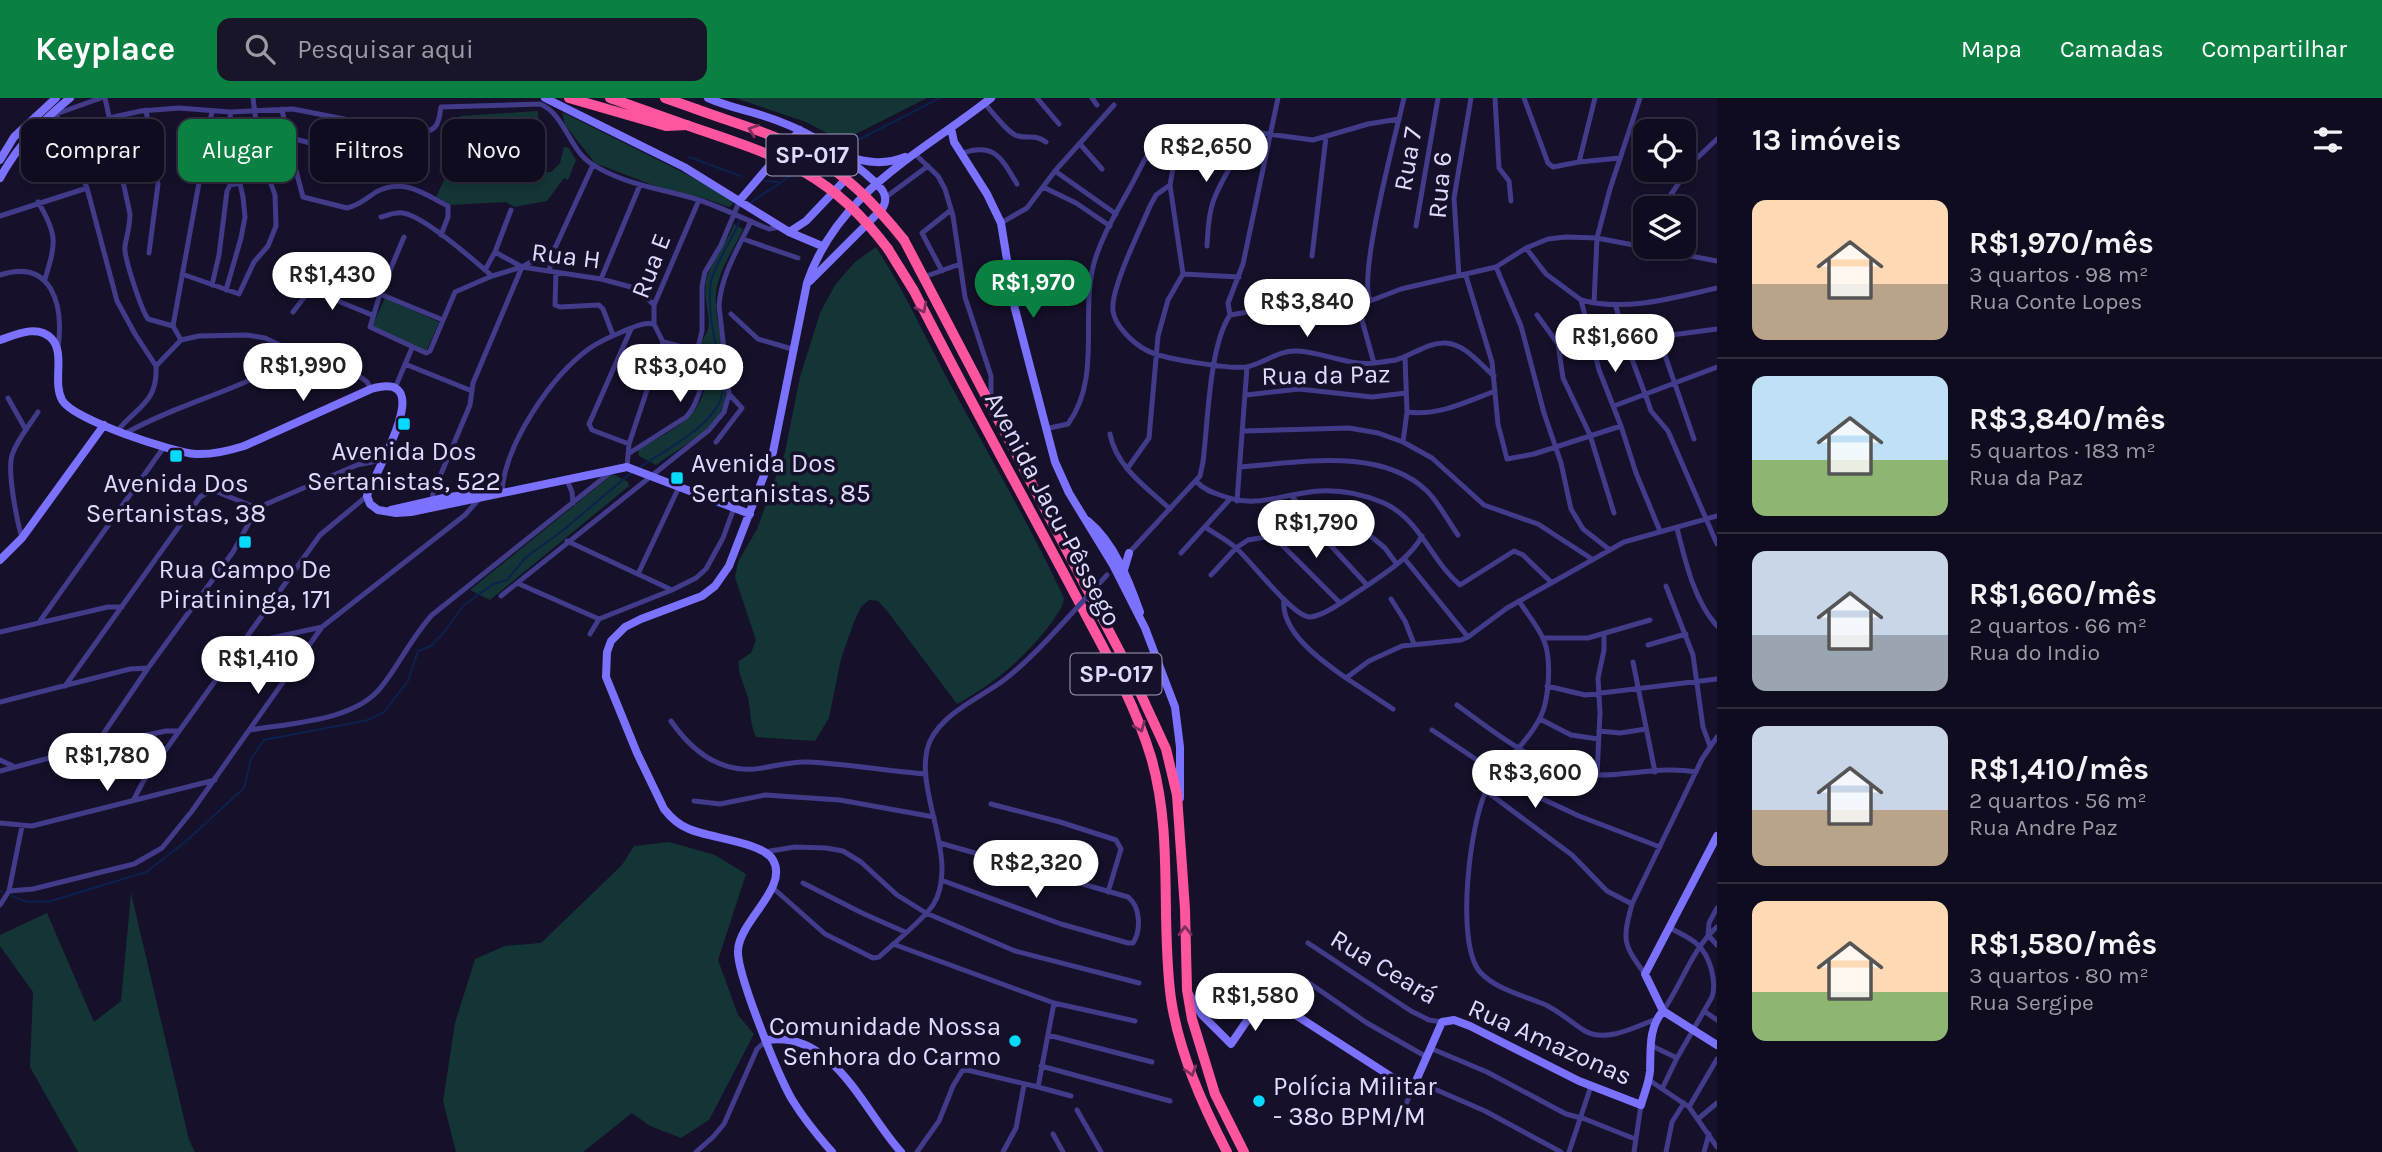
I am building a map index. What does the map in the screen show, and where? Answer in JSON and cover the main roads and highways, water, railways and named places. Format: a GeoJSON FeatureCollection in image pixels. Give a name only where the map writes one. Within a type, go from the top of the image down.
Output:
{"type":"FeatureCollection","features":[{"type":"Feature","properties":{"kind":"highway"},"geometry":{"type":"LineString","coordinates":[[569,98],[666,126],[688,126]]}},
{"type":"Feature","properties":{"kind":"highway","name":"Avenida Jacu-Pêssego"},"geometry":{"type":"LineString","coordinates":[[610,98],[775,156],[809,174],[861,215],[888,249],[914,291],[1096,636],[1143,732],[1160,792],[1165,836],[1171,999],[1194,1082],[1227,1152]]}},
{"type":"Feature","properties":{"kind":"highway","name":"Avenida Jacu-Pêssego"},"geometry":{"type":"LineString","coordinates":[[664,98],[776,138],[814,156],[857,188],[904,240],[1156,723],[1172,772],[1180,825],[1186,990],[1199,1046],[1215,1094],[1244,1152]]}},
{"type":"Feature","properties":{"kind":"main road"},"geometry":{"type":"LineString","coordinates":[[0,160],[14,137],[54,106],[69,98]]}},
{"type":"Feature","properties":{"kind":"main road"},"geometry":{"type":"LineString","coordinates":[[545,98],[665,157],[742,201],[780,227],[822,246]]}},
{"type":"Feature","properties":{"kind":"main road"},"geometry":{"type":"LineString","coordinates":[[708,98],[800,130],[843,156],[877,184],[886,197],[882,208],[832,261],[807,283]]}},
{"type":"Feature","properties":{"kind":"main road"},"geometry":{"type":"LineString","coordinates":[[832,1152],[792,1100],[738,965],[737,953],[744,929],[774,888],[775,863],[764,852],[688,829],[664,809],[637,753],[606,677],[605,665],[611,641],[625,627],[641,618],[691,601],[715,586],[729,566],[773,452],[807,283],[822,246],[844,216],[877,184],[987,101]]}},
{"type":"Feature","properties":{"kind":"main road"},"geometry":{"type":"LineString","coordinates":[[0,178],[23,142],[54,106]]}},
{"type":"Feature","properties":{"kind":"main road"},"geometry":{"type":"LineString","coordinates":[[951,128],[954,142],[987,194],[1001,223],[1015,309],[1045,429],[1062,479],[1117,567]]}},
{"type":"Feature","properties":{"kind":"main road"},"geometry":{"type":"LineString","coordinates":[[742,201],[800,130]]}},
{"type":"Feature","properties":{"kind":"main road"},"geometry":{"type":"LineString","coordinates":[[940,136],[954,142]]}},
{"type":"Feature","properties":{"kind":"main road"},"geometry":{"type":"LineString","coordinates":[[843,156],[883,163],[915,154]]}},
{"type":"Feature","properties":{"kind":"main road"},"geometry":{"type":"LineString","coordinates":[[789,232],[806,221],[845,180],[848,173],[843,156]]}},
{"type":"Feature","properties":{"kind":"main road"},"geometry":{"type":"LineString","coordinates":[[0,340],[23,332],[41,332],[53,339],[58,349],[57,377],[61,398],[73,411],[164,447],[194,454],[223,452],[256,441],[371,389],[387,386],[395,388],[403,399],[402,416],[367,496],[374,508],[385,512],[396,513],[615,469],[633,469],[750,514]]}},
{"type":"Feature","properties":{"kind":"main road"},"geometry":{"type":"LineString","coordinates":[[0,560],[22,538],[104,425]]}},
{"type":"Feature","properties":{"kind":"main road"},"geometry":{"type":"LineString","coordinates":[[432,504],[462,502],[478,496]]}},
{"type":"Feature","properties":{"kind":"main road"},"geometry":{"type":"LineString","coordinates":[[1085,518],[1103,536],[1112,550],[1169,688],[1178,728],[1180,825]]}},
{"type":"Feature","properties":{"kind":"main road"},"geometry":{"type":"LineString","coordinates":[[1107,575],[1129,552],[1112,550]]}},
{"type":"Feature","properties":{"kind":"main road"},"geometry":{"type":"LineString","coordinates":[[1717,836],[1645,974],[1663,1011],[1717,1045]]}},
{"type":"Feature","properties":{"kind":"main road"},"geometry":{"type":"LineString","coordinates":[[1186,990],[1202,1015],[1214,1027],[1203,1034],[1199,1046]]}},
{"type":"Feature","properties":{"kind":"main road","name":"Rua Amazonas"},"geometry":{"type":"LineString","coordinates":[[1214,1027],[1231,1044],[1261,1001],[1271,1001],[1414,1086],[1442,1021],[1454,1020],[1591,1086],[1641,1105],[1649,1080],[1650,1045],[1656,1019],[1663,1011]]}},
{"type":"Feature","properties":{"kind":"main road"},"geometry":{"type":"LineString","coordinates":[[766,1040],[797,1042],[824,1056],[849,1082],[901,1152]]}},
{"type":"Feature","properties":{"kind":"waterway"},"geometry":{"type":"LineString","coordinates":[[846,146],[940,98]]}},
{"type":"Feature","properties":{"kind":"waterway"},"geometry":{"type":"LineString","coordinates":[[820,157],[828,152]]}},
{"type":"Feature","properties":{"kind":"waterway"},"geometry":{"type":"LineString","coordinates":[[689,157],[741,176]]}},
{"type":"Feature","properties":{"kind":"waterway"},"geometry":{"type":"LineString","coordinates":[[802,168],[812,162]]}},
{"type":"Feature","properties":{"kind":"waterway"},"geometry":{"type":"LineString","coordinates":[[750,203],[795,173]]}},
{"type":"Feature","properties":{"kind":"waterway"},"geometry":{"type":"LineString","coordinates":[[765,181],[778,182]]}},
{"type":"Feature","properties":{"kind":"waterway"},"geometry":{"type":"LineString","coordinates":[[640,467],[688,436],[718,405],[723,381],[711,319],[710,289],[716,266],[740,219]]}},
{"type":"Feature","properties":{"kind":"waterway"},"geometry":{"type":"LineString","coordinates":[[12,896],[27,902],[51,901],[146,872],[184,843],[244,788],[251,759],[264,740],[368,720],[384,712],[408,681],[418,651],[431,646],[463,606],[493,584],[507,580],[526,557],[561,532],[632,472]]}},
{"type":"Feature","properties":{"kind":"place","name":"Avenida Dos Sertanistas, 522"},"geometry":{"type":"Point","coordinates":[404,424]}},
{"type":"Feature","properties":{"kind":"place","name":"Avenida Dos Sertanistas, 38"},"geometry":{"type":"Point","coordinates":[176,456]}},
{"type":"Feature","properties":{"kind":"place","name":"Avenida Dos Sertanistas, 85"},"geometry":{"type":"Point","coordinates":[677,478]}},
{"type":"Feature","properties":{"kind":"place","name":"Rua Campo De Piratininga, 171"},"geometry":{"type":"Point","coordinates":[245,542]}},
{"type":"Feature","properties":{"kind":"place","name":"Comunidade Nossa Senhora do Carmo"},"geometry":{"type":"Point","coordinates":[1015,1041]}},
{"type":"Feature","properties":{"kind":"place","name":"Polícia Militar - 38º BPM/M"},"geometry":{"type":"Point","coordinates":[1259,1101]}}]}
